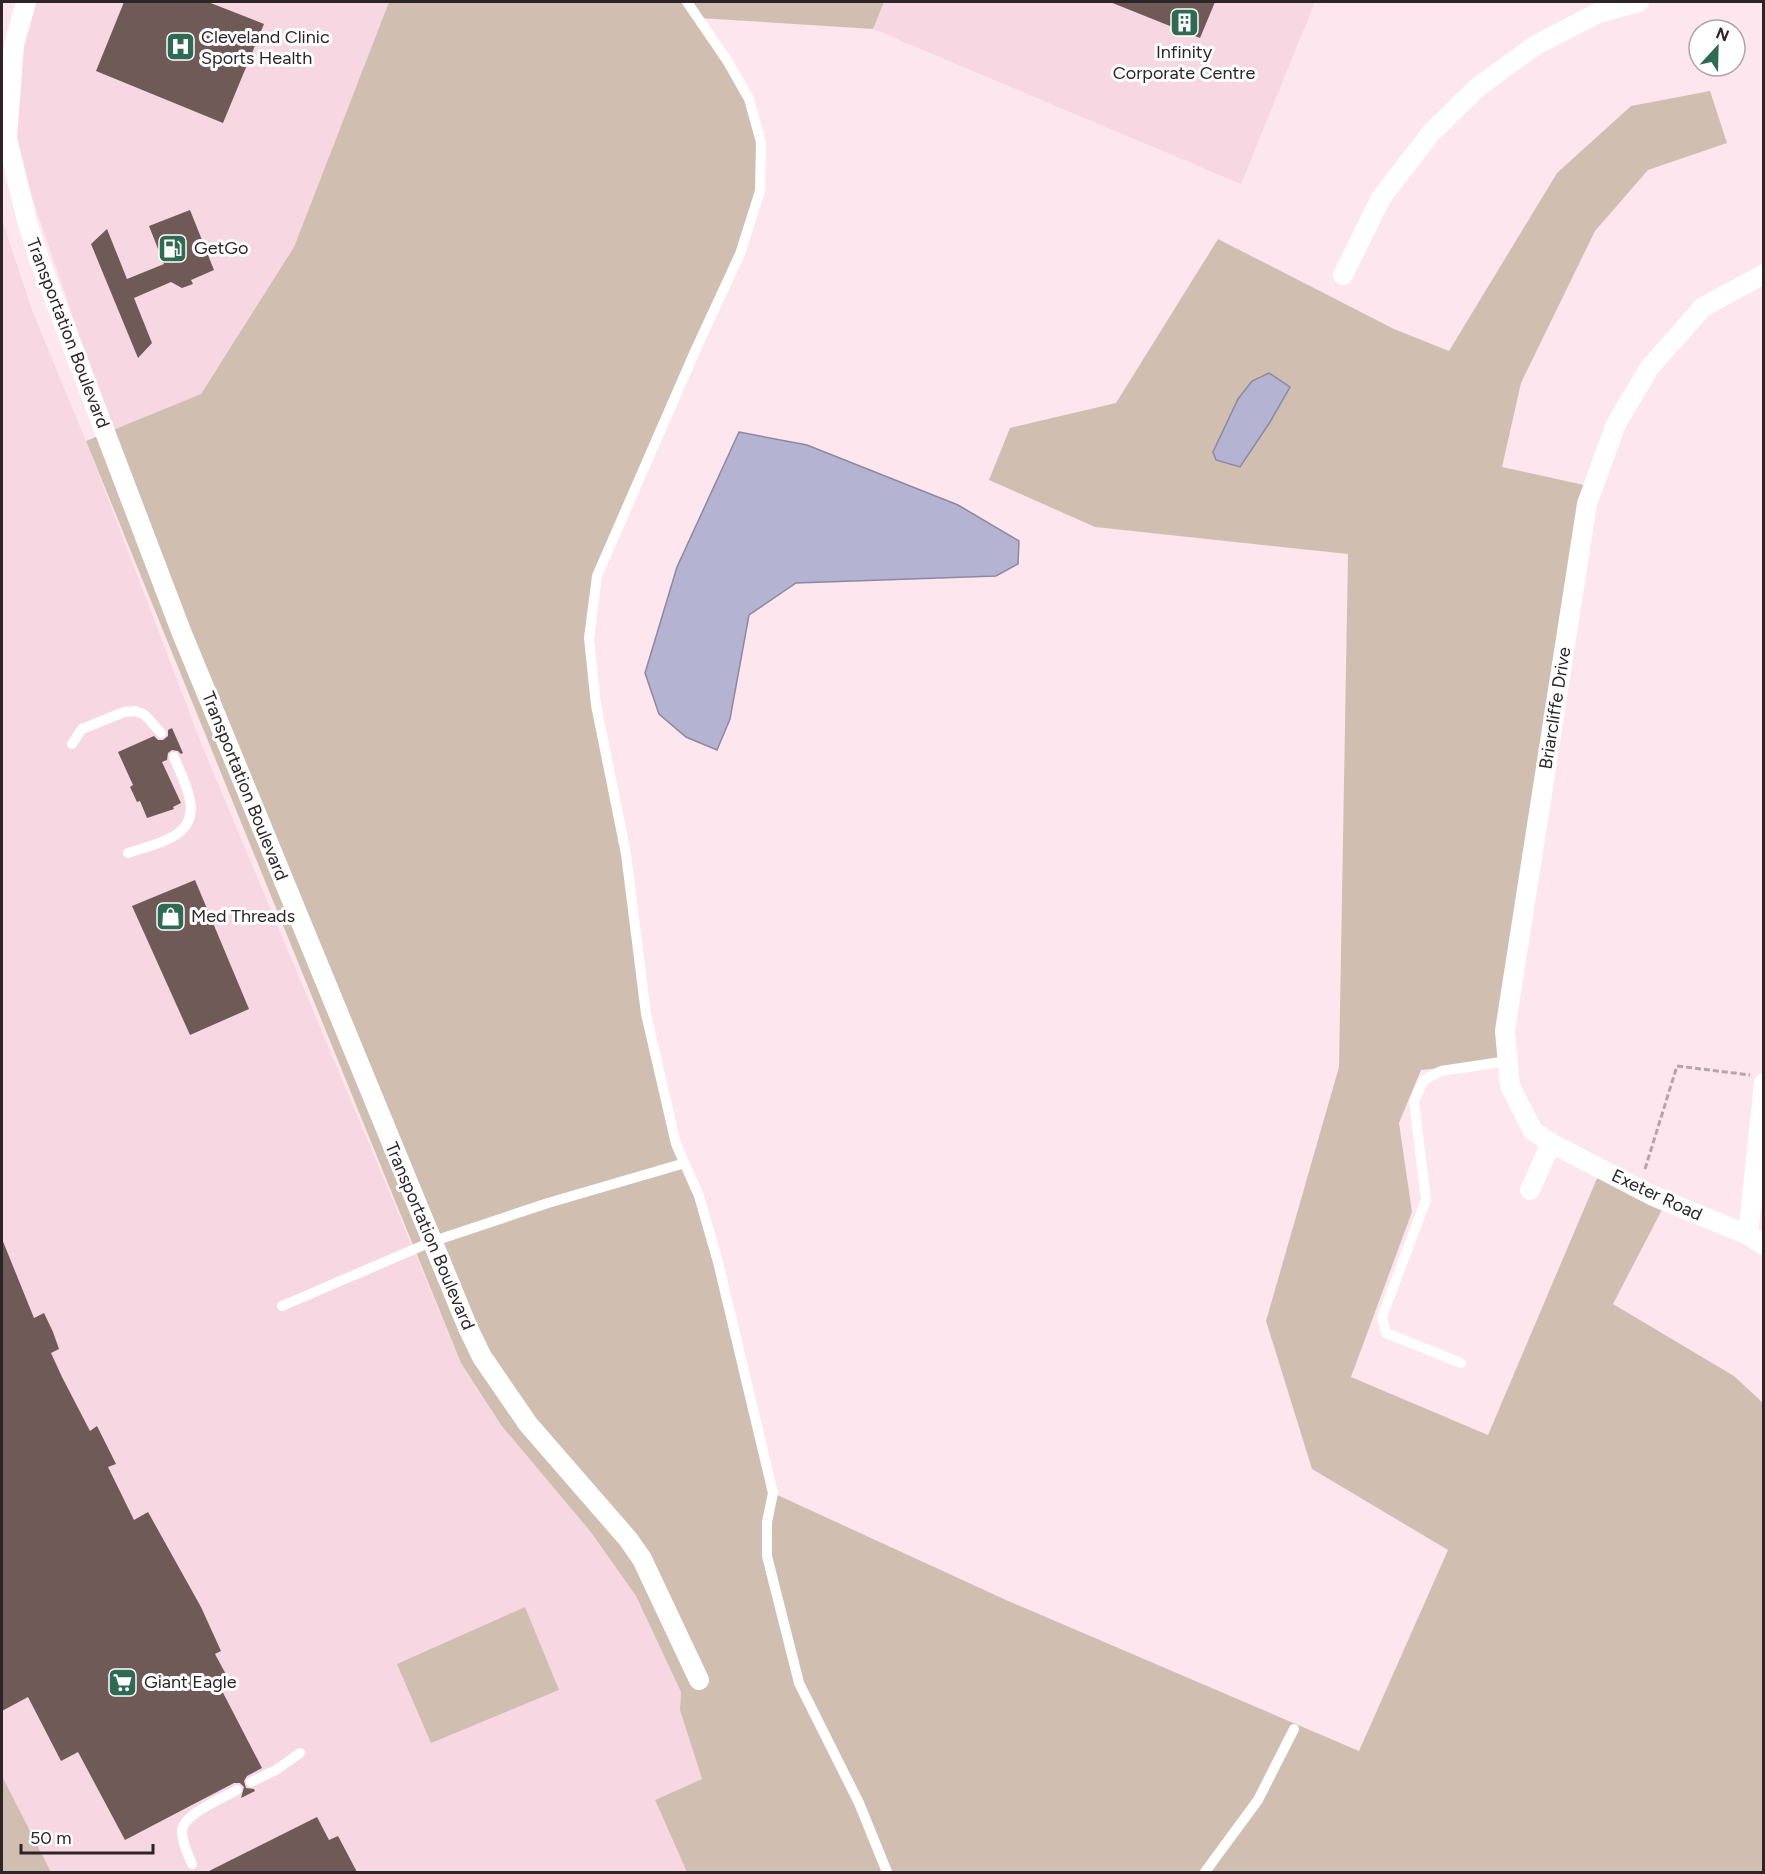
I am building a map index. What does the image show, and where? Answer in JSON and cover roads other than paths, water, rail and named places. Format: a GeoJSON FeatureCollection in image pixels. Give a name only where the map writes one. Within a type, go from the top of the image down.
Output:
{"type":"FeatureCollection","features":[{"type":"Feature","properties":{"kind":"street","name":"Transportation Boulevard"},"geometry":{"type":"LineString","coordinates":[[26,2],[14,45],[4,138],[39,259],[181,631],[431,1242],[482,1357],[545,1446],[600,1505],[642,1559],[699,1680]]}},
{"type":"Feature","properties":{"kind":"street"},"geometry":{"type":"LineString","coordinates":[[1343,275],[1381,198],[1431,133],[1478,87],[1536,45],[1595,8],[1639,2]]}},
{"type":"Feature","properties":{"kind":"street","name":"Briarcliffe Drive"},"geometry":{"type":"LineString","coordinates":[[1551,1143],[1533,1131],[1510,1086],[1504,1030],[1587,504],[1616,424],[1650,367],[1703,308],[1764,274]]}},
{"type":"Feature","properties":{"kind":"street"},"geometry":{"type":"LineString","coordinates":[[1756,1240],[1757,1079]]}},
{"type":"Feature","properties":{"kind":"street"},"geometry":{"type":"LineString","coordinates":[[1530,1191],[1551,1143]]}},
{"type":"Feature","properties":{"kind":"street","name":"Exeter Road"},"geometry":{"type":"LineString","coordinates":[[1551,1143],[1653,1196],[1756,1240]]}},
{"type":"Feature","properties":{"kind":"lane"},"geometry":{"type":"LineString","coordinates":[[687,2],[728,62],[749,99],[761,142],[760,191],[740,254],[597,576],[589,638],[596,705],[626,854],[646,1014],[676,1144],[699,1196],[718,1262],[773,1493],[767,1522],[767,1556],[799,1683],[859,1803],[887,1872]]}},
{"type":"Feature","properties":{"kind":"lane"},"geometry":{"type":"LineString","coordinates":[[72,744],[82,729],[124,712],[136,711],[145,714],[161,733]]}},
{"type":"Feature","properties":{"kind":"lane"},"geometry":{"type":"LineString","coordinates":[[128,853],[177,835],[187,825],[192,810],[189,794],[174,757]]}},
{"type":"Feature","properties":{"kind":"lane"},"geometry":{"type":"LineString","coordinates":[[1461,1364],[1386,1333],[1382,1317],[1426,1200],[1414,1101],[1424,1080],[1440,1071],[1508,1062]]}},
{"type":"Feature","properties":{"kind":"lane"},"geometry":{"type":"LineString","coordinates":[[282,1306],[431,1242],[548,1203],[684,1163]]}},
{"type":"Feature","properties":{"kind":"lane"},"geometry":{"type":"LineString","coordinates":[[1205,1872],[1258,1800],[1294,1730]]}},
{"type":"Feature","properties":{"kind":"lane"},"geometry":{"type":"LineString","coordinates":[[251,1782],[276,1770],[300,1753]]}},
{"type":"Feature","properties":{"kind":"lane"},"geometry":{"type":"LineString","coordinates":[[192,1864],[182,1834],[184,1823],[192,1815],[237,1790]]}},
{"type":"Feature","properties":{"kind":"water"},"geometry":{"type":"Polygon","coordinates":[[[1269,373],[1290,387],[1270,422],[1240,467],[1216,460],[1213,452],[1238,399],[1252,381],[1269,373]]]}},
{"type":"Feature","properties":{"kind":"water"},"geometry":{"type":"Polygon","coordinates":[[[739,432],[807,445],[958,505],[1019,541],[1018,564],[996,576],[796,583],[749,615],[730,719],[717,750],[686,737],[659,714],[645,673],[677,567],[739,432]]]}},
{"type":"Feature","properties":{"kind":"place","name":"Infinity Corporate Centre"},"geometry":{"type":"Point","coordinates":[1184,23]}},
{"type":"Feature","properties":{"kind":"place","name":"Cleveland Clinic Sports Health"},"geometry":{"type":"Point","coordinates":[180,47]}},
{"type":"Feature","properties":{"kind":"place","name":"GetGo"},"geometry":{"type":"Point","coordinates":[173,248]}},
{"type":"Feature","properties":{"kind":"place","name":"Med Threads"},"geometry":{"type":"Point","coordinates":[170,916]}},
{"type":"Feature","properties":{"kind":"place","name":"Giant Eagle"},"geometry":{"type":"Point","coordinates":[123,1682]}}]}
